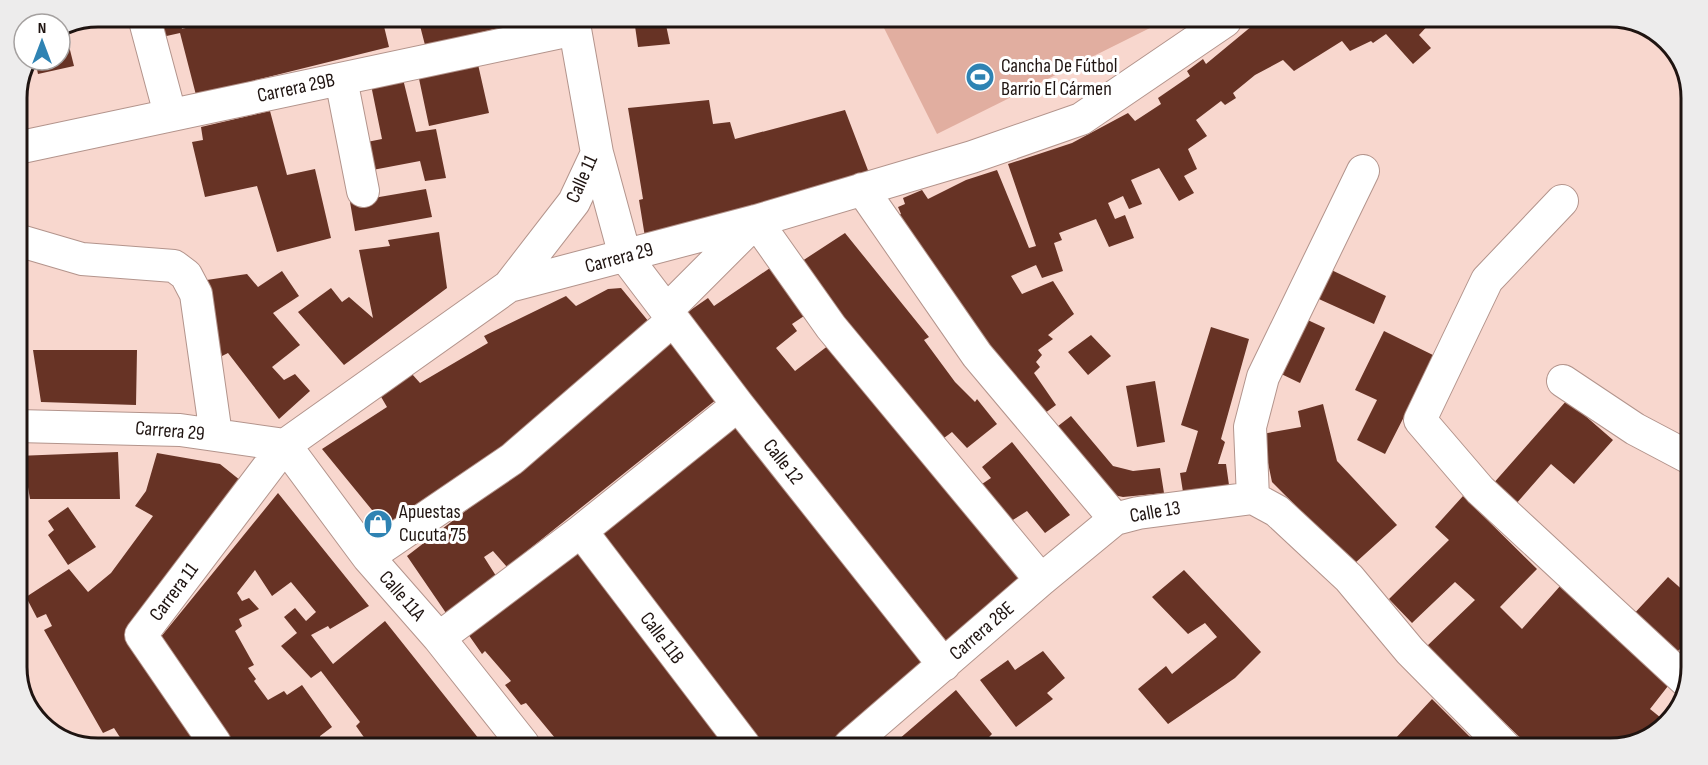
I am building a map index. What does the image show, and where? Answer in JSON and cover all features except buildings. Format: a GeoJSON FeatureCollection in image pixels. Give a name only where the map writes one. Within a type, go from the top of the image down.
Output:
{"type":"FeatureCollection","features":[{"type":"Feature","properties":{"kind":"street"},"geometry":{"type":"LineString","coordinates":[[147,27],[170,114]]}},
{"type":"Feature","properties":{"kind":"street","name":"Carrera 29B"},"geometry":{"type":"LineString","coordinates":[[27,146],[340,79],[561,27]]}},
{"type":"Feature","properties":{"kind":"street","name":"Calle 11"},"geometry":{"type":"LineString","coordinates":[[510,286],[574,202],[597,153],[575,27]]}},
{"type":"Feature","properties":{"kind":"street","name":"Carrera 29"},"geometry":{"type":"LineString","coordinates":[[27,426],[180,430],[285,445],[510,286],[756,221],[972,157],[1081,119],[1211,27]]}},
{"type":"Feature","properties":{"kind":"street"},"geometry":{"type":"LineString","coordinates":[[340,79],[363,191]]}},
{"type":"Feature","properties":{"kind":"street"},"geometry":{"type":"LineString","coordinates":[[597,153],[625,256]]}},
{"type":"Feature","properties":{"kind":"street"},"geometry":{"type":"LineString","coordinates":[[1363,171],[1263,377],[1250,427],[1253,498],[1277,511],[1349,578],[1410,651],[1496,738]]}},
{"type":"Feature","properties":{"kind":"street","name":"Calle 13"},"geometry":{"type":"LineString","coordinates":[[862,189],[977,355],[1116,519],[1138,513],[1253,498]]}},
{"type":"Feature","properties":{"kind":"street"},"geometry":{"type":"LineString","coordinates":[[1562,201],[1487,280],[1419,420],[1480,490],[1680,676]]}},
{"type":"Feature","properties":{"kind":"street"},"geometry":{"type":"LineString","coordinates":[[368,557],[512,459],[669,316],[756,221],[831,327],[1041,580]]}},
{"type":"Feature","properties":{"kind":"street"},"geometry":{"type":"LineString","coordinates":[[27,243],[82,259],[174,266],[186,275],[196,294],[216,435]]}},
{"type":"Feature","properties":{"kind":"street","name":"Calle 12"},"geometry":{"type":"LineString","coordinates":[[625,256],[738,405],[944,665]]}},
{"type":"Feature","properties":{"kind":"street"},"geometry":{"type":"LineString","coordinates":[[1563,381],[1635,429],[1681,453]]}},
{"type":"Feature","properties":{"kind":"street"},"geometry":{"type":"LineString","coordinates":[[439,638],[581,531],[738,405]]}},
{"type":"Feature","properties":{"kind":"street","name":"Calle 11A"},"geometry":{"type":"LineString","coordinates":[[285,445],[368,557],[439,638],[518,738]]}},
{"type":"Feature","properties":{"kind":"street","name":"Carrera 11"},"geometry":{"type":"LineString","coordinates":[[212,738],[141,635],[285,445]]}},
{"type":"Feature","properties":{"kind":"street","name":"Carrera 28E"},"geometry":{"type":"LineString","coordinates":[[858,738],[1041,580],[1116,519]]}},
{"type":"Feature","properties":{"kind":"street","name":"Calle 11B"},"geometry":{"type":"LineString","coordinates":[[581,531],[739,738]]}},
{"type":"Feature","properties":{"kind":"shaded area","name":"Cancha De Fútbol Barrio El Cármen"},"geometry":{"type":"Polygon","coordinates":[[[884,27],[1152,27],[937,134],[884,27]]]}},
{"type":"Feature","properties":{"kind":"place","name":"Cancha De Fútbol Barrio El Cármen"},"geometry":{"type":"Point","coordinates":[980,77]}},
{"type":"Feature","properties":{"kind":"place","name":"Apuestas Cucuta 75"},"geometry":{"type":"Point","coordinates":[378,524]}}]}
